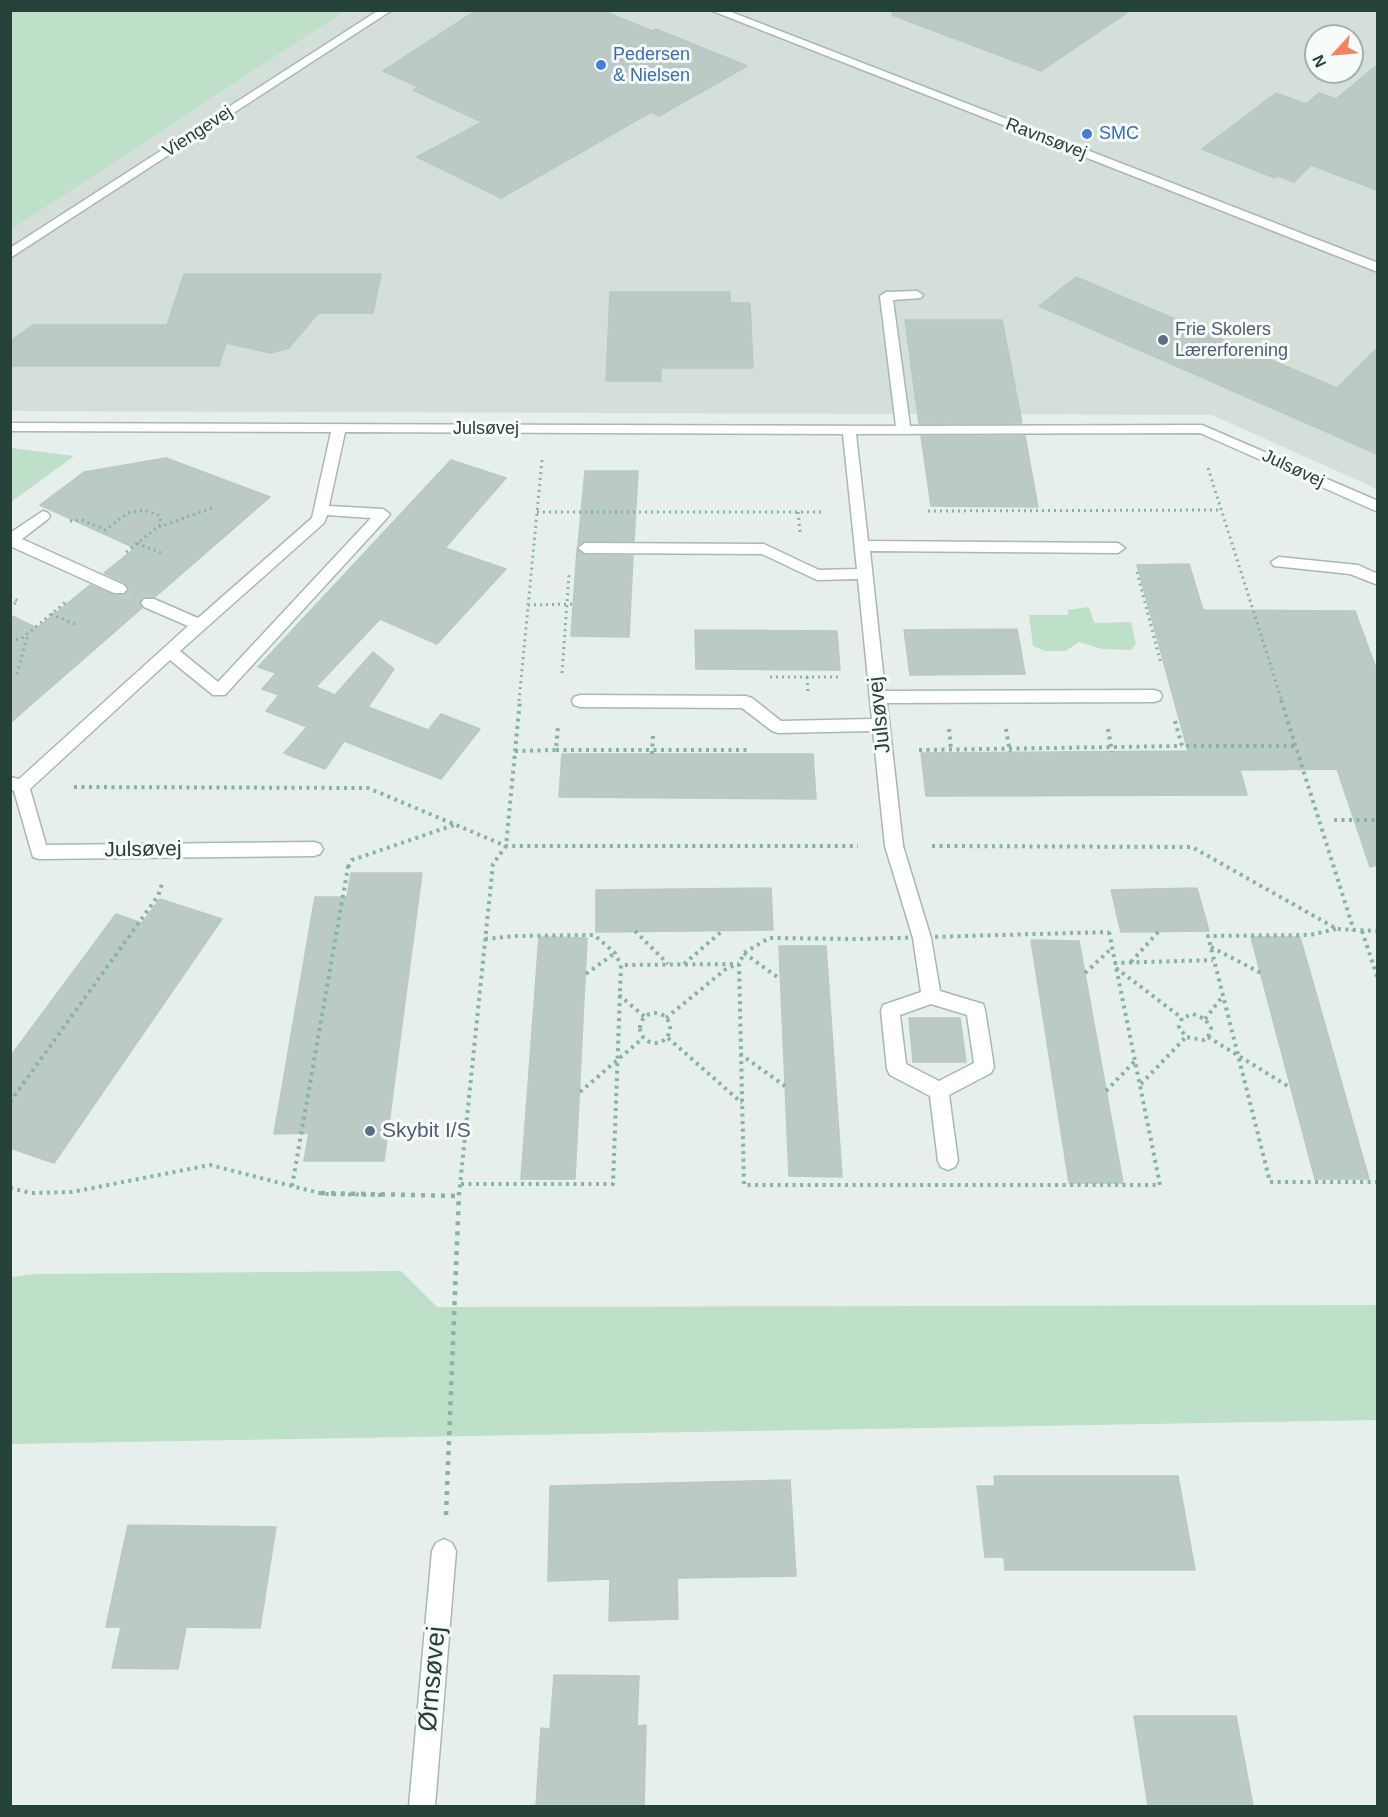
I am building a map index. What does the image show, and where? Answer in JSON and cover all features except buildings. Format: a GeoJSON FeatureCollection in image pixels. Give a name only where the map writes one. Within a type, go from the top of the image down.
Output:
{"type":"FeatureCollection","features":[{"type":"Feature","properties":{"kind":"street","name":"Viengevej"},"geometry":{"type":"LineString","coordinates":[[10,254],[387,10]]}},
{"type":"Feature","properties":{"kind":"street","name":"Ravnsøvej"},"geometry":{"type":"LineString","coordinates":[[715,10],[1377,268]]}},
{"type":"Feature","properties":{"kind":"street"},"geometry":{"type":"LineString","coordinates":[[904,430],[886,296],[917,296]]}},
{"type":"Feature","properties":{"kind":"street","name":"Julsøvej"},"geometry":{"type":"LineString","coordinates":[[10,427],[1202,429],[1377,507]]}},
{"type":"Feature","properties":{"kind":"street"},"geometry":{"type":"LineString","coordinates":[[16,784],[319,520],[339,429]]}},
{"type":"Feature","properties":{"kind":"street","name":"Julsøvej"},"geometry":{"type":"LineString","coordinates":[[849,430],[894,846],[922,938],[932,996]]}},
{"type":"Feature","properties":{"kind":"street"},"geometry":{"type":"LineString","coordinates":[[170,651],[219,691],[383,514],[322,510]]}},
{"type":"Feature","properties":{"kind":"street"},"geometry":{"type":"LineString","coordinates":[[43,516],[11,541],[119,589]]}},
{"type":"Feature","properties":{"kind":"street"},"geometry":{"type":"LineString","coordinates":[[861,546],[1118,549]]}},
{"type":"Feature","properties":{"kind":"street"},"geometry":{"type":"LineString","coordinates":[[585,548],[764,549],[817,575],[865,574]]}},
{"type":"Feature","properties":{"kind":"street"},"geometry":{"type":"LineString","coordinates":[[1279,562],[1353,569],[1377,580]]}},
{"type":"Feature","properties":{"kind":"street"},"geometry":{"type":"LineString","coordinates":[[148,603],[200,625]]}},
{"type":"Feature","properties":{"kind":"street"},"geometry":{"type":"LineString","coordinates":[[878,697],[1154,696]]}},
{"type":"Feature","properties":{"kind":"street"},"geometry":{"type":"LineString","coordinates":[[580,701],[746,702],[778,727],[880,725]]}},
{"type":"Feature","properties":{"kind":"street","name":"Julsøvej"},"geometry":{"type":"LineString","coordinates":[[16,784],[39,852],[314,849]]}},
{"type":"Feature","properties":{"kind":"street"},"geometry":{"type":"LineString","coordinates":[[932,996],[976,1010],[984,1067],[939,1090],[897,1069],[890,1011],[932,996]]}},
{"type":"Feature","properties":{"kind":"street"},"geometry":{"type":"LineString","coordinates":[[939,1090],[948,1161]]}},
{"type":"Feature","properties":{"kind":"street","name":"Ørnsøvej"},"geometry":{"type":"LineString","coordinates":[[422,1806],[444,1551]]}},
{"type":"Feature","properties":{"kind":"path"},"geometry":{"type":"LineString","coordinates":[[444,1551],[459,1196],[493,864],[506,846],[544,429]]}},
{"type":"Feature","properties":{"kind":"path"},"geometry":{"type":"LineString","coordinates":[[1224,437],[1204,456],[1354,931]]}},
{"type":"Feature","properties":{"kind":"path"},"geometry":{"type":"LineString","coordinates":[[155,529],[215,507]]}},
{"type":"Feature","properties":{"kind":"path"},"geometry":{"type":"LineString","coordinates":[[573,523],[574,512]]}},
{"type":"Feature","properties":{"kind":"path"},"geometry":{"type":"LineString","coordinates":[[137,543],[161,554]]}},
{"type":"Feature","properties":{"kind":"path"},"geometry":{"type":"LineString","coordinates":[[1136,567],[1162,668]]}},
{"type":"Feature","properties":{"kind":"path"},"geometry":{"type":"LineString","coordinates":[[561,682],[570,569]]}},
{"type":"Feature","properties":{"kind":"path"},"geometry":{"type":"LineString","coordinates":[[10,597],[18,601],[10,607]]}},
{"type":"Feature","properties":{"kind":"path"},"geometry":{"type":"LineString","coordinates":[[528,605],[573,604]]}},
{"type":"Feature","properties":{"kind":"path"},"geometry":{"type":"LineString","coordinates":[[51,614],[77,625]]}},
{"type":"Feature","properties":{"kind":"path"},"geometry":{"type":"LineString","coordinates":[[17,674],[28,633]]}},
{"type":"Feature","properties":{"kind":"path"},"geometry":{"type":"LineString","coordinates":[[1173,712],[1182,746],[1296,746]]}},
{"type":"Feature","properties":{"kind":"path"},"geometry":{"type":"LineString","coordinates":[[515,751],[556,750],[558,716]]}},
{"type":"Feature","properties":{"kind":"path"},"geometry":{"type":"LineString","coordinates":[[652,754],[653,730]]}},
{"type":"Feature","properties":{"kind":"path"},"geometry":{"type":"LineString","coordinates":[[1109,730],[1112,752]]}},
{"type":"Feature","properties":{"kind":"path"},"geometry":{"type":"LineString","coordinates":[[1007,731],[1010,752]]}},
{"type":"Feature","properties":{"kind":"path"},"geometry":{"type":"LineString","coordinates":[[16,784],[368,788],[506,846],[1192,847],[1337,929]]}},
{"type":"Feature","properties":{"kind":"path"},"geometry":{"type":"LineString","coordinates":[[1334,820],[1377,820]]}},
{"type":"Feature","properties":{"kind":"path"},"geometry":{"type":"LineString","coordinates":[[292,1186],[348,867],[352,860],[455,824]]}},
{"type":"Feature","properties":{"kind":"path"},"geometry":{"type":"LineString","coordinates":[[10,1102],[158,896],[171,849]]}},
{"type":"Feature","properties":{"kind":"path"},"geometry":{"type":"LineString","coordinates":[[314,849],[312,867],[348,867]]}},
{"type":"Feature","properties":{"kind":"path"},"geometry":{"type":"LineString","coordinates":[[1377,931],[1337,929],[1310,934],[1209,936],[1213,960],[1224,995],[1270,1182],[1377,1182]]}},
{"type":"Feature","properties":{"kind":"path"},"geometry":{"type":"LineString","coordinates":[[635,931],[668,964]]}},
{"type":"Feature","properties":{"kind":"path"},"geometry":{"type":"LineString","coordinates":[[683,965],[722,931]]}},
{"type":"Feature","properties":{"kind":"path"},"geometry":{"type":"LineString","coordinates":[[1131,962],[1159,931]]}},
{"type":"Feature","properties":{"kind":"path"},"geometry":{"type":"LineString","coordinates":[[1362,931],[1377,979]]}},
{"type":"Feature","properties":{"kind":"path"},"geometry":{"type":"LineString","coordinates":[[461,1184],[613,1184],[621,965],[615,953],[594,935],[516,936],[485,939]]}},
{"type":"Feature","properties":{"kind":"path"},"geometry":{"type":"LineString","coordinates":[[1211,947],[1261,973]]}},
{"type":"Feature","properties":{"kind":"path"},"geometry":{"type":"LineString","coordinates":[[1085,973],[1112,949]]}},
{"type":"Feature","properties":{"kind":"path"},"geometry":{"type":"LineString","coordinates":[[585,974],[615,953]]}},
{"type":"Feature","properties":{"kind":"path"},"geometry":{"type":"LineString","coordinates":[[744,953],[780,979]]}},
{"type":"Feature","properties":{"kind":"path"},"geometry":{"type":"LineString","coordinates":[[1182,1017],[1115,965],[1131,962],[1213,960]]}},
{"type":"Feature","properties":{"kind":"path"},"geometry":{"type":"LineString","coordinates":[[621,965],[739,964],[726,969],[666,1018]]}},
{"type":"Feature","properties":{"kind":"path"},"geometry":{"type":"LineString","coordinates":[[619,995],[645,1017]]}},
{"type":"Feature","properties":{"kind":"path"},"geometry":{"type":"LineString","coordinates":[[1205,1018],[1224,995]]}},
{"type":"Feature","properties":{"kind":"path"},"geometry":{"type":"LineString","coordinates":[[660,1014],[671,1024],[668,1038],[660,1042],[651,1042],[643,1038],[638,1031],[638,1023],[645,1017],[660,1014]]}},
{"type":"Feature","properties":{"kind":"path"},"geometry":{"type":"LineString","coordinates":[[1193,1014],[1205,1018],[1211,1028],[1208,1037],[1198,1041],[1186,1037],[1179,1027],[1182,1017],[1193,1014]]}},
{"type":"Feature","properties":{"kind":"path"},"geometry":{"type":"LineString","coordinates":[[1141,1084],[1186,1037]]}},
{"type":"Feature","properties":{"kind":"path"},"geometry":{"type":"LineString","coordinates":[[1208,1037],[1292,1088]]}},
{"type":"Feature","properties":{"kind":"path"},"geometry":{"type":"LineString","coordinates":[[580,1092],[643,1038]]}},
{"type":"Feature","properties":{"kind":"path"},"geometry":{"type":"LineString","coordinates":[[668,1038],[742,1104]]}},
{"type":"Feature","properties":{"kind":"path"},"geometry":{"type":"LineString","coordinates":[[740,1054],[785,1086]]}},
{"type":"Feature","properties":{"kind":"path"},"geometry":{"type":"LineString","coordinates":[[1106,1091],[1135,1060]]}},
{"type":"Feature","properties":{"kind":"path"},"geometry":{"type":"LineString","coordinates":[[10,1188],[31,1193],[72,1192],[210,1165],[323,1194],[459,1196]]}},
{"type":"Feature","properties":{"kind":"shaded area"},"geometry":{"type":"Polygon","coordinates":[[[345,11],[1377,11],[1377,489],[1212,415],[11,411],[11,230],[345,11]]]}},
{"type":"Feature","properties":{"kind":"green space"},"geometry":{"type":"Polygon","coordinates":[[[11,10],[345,10],[345,11],[11,230],[11,10]]]}},
{"type":"Feature","properties":{"kind":"green space"},"geometry":{"type":"Polygon","coordinates":[[[11,448],[74,456],[11,502],[11,448]]]}},
{"type":"Feature","properties":{"kind":"green space"},"geometry":{"type":"Polygon","coordinates":[[[1089,607],[1094,623],[1131,622],[1136,644],[1131,650],[1102,649],[1079,642],[1066,651],[1045,651],[1033,646],[1029,615],[1068,615],[1068,610],[1089,607]]]}},
{"type":"Feature","properties":{"kind":"green space"},"geometry":{"type":"Polygon","coordinates":[[[401,1271],[437,1307],[1377,1305],[1377,1420],[11,1444],[11,1277],[35,1274],[401,1271]]]}},
{"type":"Feature","properties":{"kind":"tunnel"},"geometry":{"type":"LineString","coordinates":[[119,589],[149,603]]}},
{"type":"Feature","properties":{"kind":"place","name":"Pedersen & Nielsen"},"geometry":{"type":"Point","coordinates":[601,65]}},
{"type":"Feature","properties":{"kind":"place","name":"SMC"},"geometry":{"type":"Point","coordinates":[1087,134]}},
{"type":"Feature","properties":{"kind":"place","name":"Frie Skolers Lærerforening"},"geometry":{"type":"Point","coordinates":[1163,340]}},
{"type":"Feature","properties":{"kind":"place","name":"Skybit I/S"},"geometry":{"type":"Point","coordinates":[370,1131]}}]}
